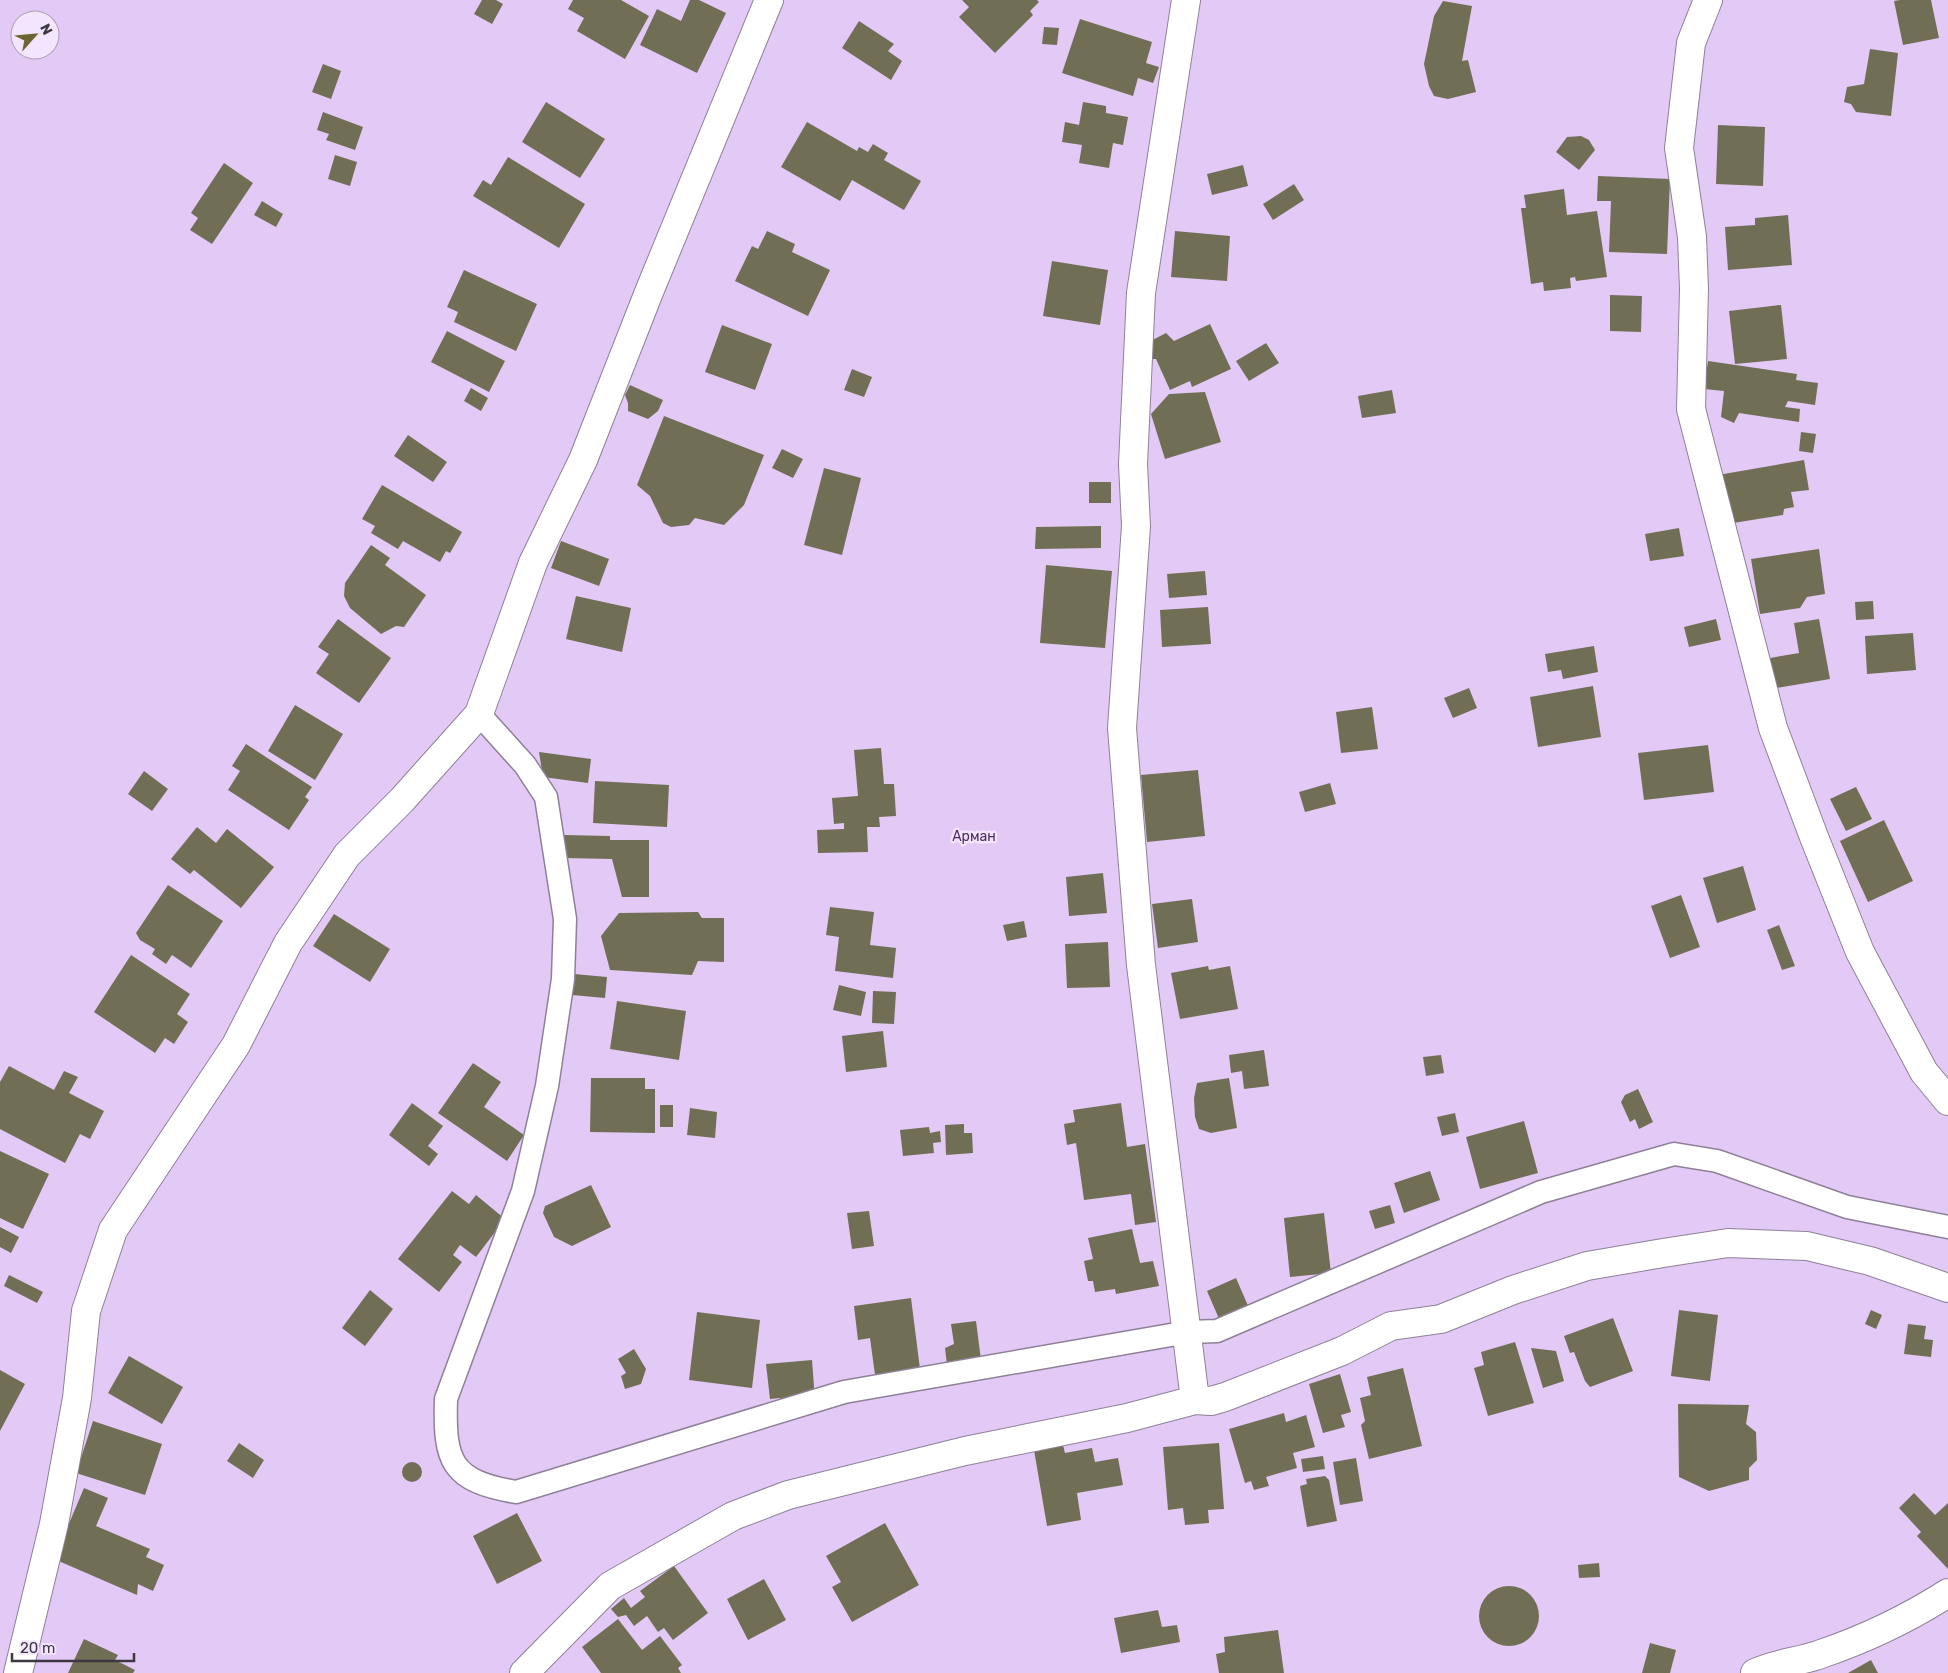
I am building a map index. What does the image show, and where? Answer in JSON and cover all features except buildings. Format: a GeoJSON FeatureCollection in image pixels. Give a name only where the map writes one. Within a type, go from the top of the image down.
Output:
{"type":"FeatureCollection","features":[{"type":"Feature","properties":{"kind":"street"},"geometry":{"type":"LineString","coordinates":[[18,1673],[54,1524],[77,1398],[86,1312],[113,1230],[236,1045],[288,943],[347,855],[402,800],[479,714],[533,563],[583,460],[649,292],[769,0]]}},
{"type":"Feature","properties":{"kind":"street"},"geometry":{"type":"LineString","coordinates":[[1186,0],[1141,293],[1133,464],[1136,526],[1122,728],[1141,966],[1188,1332],[1194,1400]]}},
{"type":"Feature","properties":{"kind":"street"},"geometry":{"type":"LineString","coordinates":[[1708,0],[1691,43],[1679,148],[1692,238],[1694,289],[1691,409],[1773,728],[1814,837],[1864,960],[1924,1072],[1948,1101]]}},
{"type":"Feature","properties":{"kind":"street"},"geometry":{"type":"LineString","coordinates":[[524,1673],[610,1586],[733,1516],[797,1493],[965,1451],[1128,1418],[1194,1400],[1210,1401],[1226,1398],[1342,1351],[1391,1326],[1442,1319],[1513,1290],[1587,1266],[1719,1245],[1807,1246],[1870,1261],[1948,1288]]}},
{"type":"Feature","properties":{"kind":"street"},"geometry":{"type":"LineString","coordinates":[[1755,1673],[1772,1665],[1820,1654],[1915,1614],[1948,1593]]}},
{"type":"Feature","properties":{"kind":"lane"},"geometry":{"type":"LineString","coordinates":[[479,714],[525,765],[546,797],[565,919],[563,980],[548,1076],[523,1191],[446,1399],[445,1435],[451,1460],[468,1477],[488,1488],[516,1492],[844,1392],[1188,1332],[1217,1331],[1541,1192],[1674,1154],[1717,1161],[1847,1207],[1948,1226]]}},
{"type":"Feature","properties":{"kind":"green space","name":"Арман"},"geometry":{"type":"Polygon","coordinates":[[[0,0],[1948,0],[1948,1673],[0,1673],[0,0]]]}}]}
